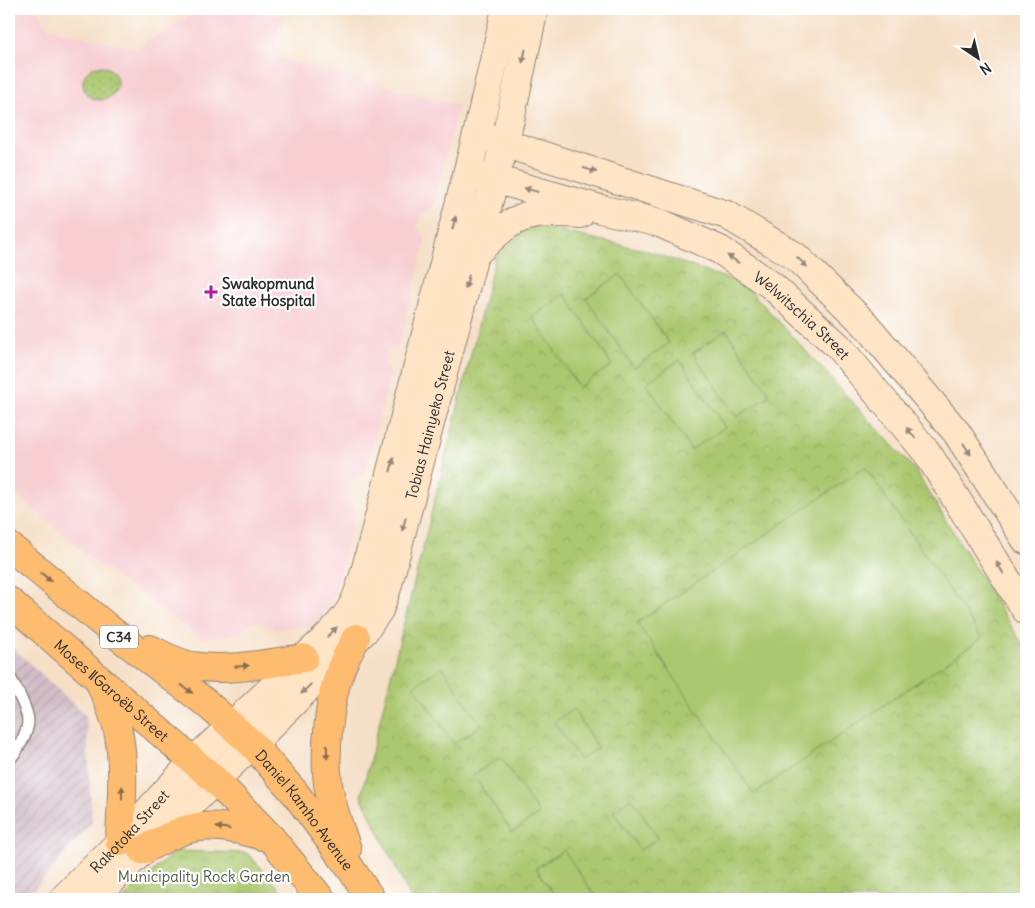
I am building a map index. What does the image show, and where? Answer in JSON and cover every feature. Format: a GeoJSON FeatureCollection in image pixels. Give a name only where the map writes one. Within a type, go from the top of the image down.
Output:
{"type":"FeatureCollection","features":[{"type":"Feature","properties":{"kind":"main road","name":"C34"},"geometry":{"type":"LineString","coordinates":[[9,546],[113,632],[232,726]]}},
{"type":"Feature","properties":{"kind":"main road","name":"Moses ǁGaroëb Street"},"geometry":{"type":"LineString","coordinates":[[9,601],[215,780]]}},
{"type":"Feature","properties":{"kind":"main road"},"geometry":{"type":"LineString","coordinates":[[113,632],[169,658],[192,666],[215,668],[304,658]]}},
{"type":"Feature","properties":{"kind":"main road"},"geometry":{"type":"LineString","coordinates":[[356,638],[342,666],[335,688],[327,732],[328,778],[334,812],[368,894]]}},
{"type":"Feature","properties":{"kind":"main road"},"geometry":{"type":"LineString","coordinates":[[99,681],[110,706],[119,736],[131,846],[186,830],[210,827],[240,830],[271,838]]}},
{"type":"Feature","properties":{"kind":"main road","name":"Daniel Kamho Avenue"},"geometry":{"type":"LineString","coordinates":[[232,726],[252,744],[295,793],[368,894]]}},
{"type":"Feature","properties":{"kind":"main road"},"geometry":{"type":"LineString","coordinates":[[215,780],[271,838],[320,899]]}},
{"type":"Feature","properties":{"kind":"street","name":"Tobias Hainyeko Street"},"geometry":{"type":"LineString","coordinates":[[194,762],[346,619],[358,596],[476,135],[506,9]]}},
{"type":"Feature","properties":{"kind":"street","name":"Tobias Hainyeko Street"},"geometry":{"type":"LineString","coordinates":[[215,780],[365,630],[379,610],[387,588],[505,142],[534,9]]}},
{"type":"Feature","properties":{"kind":"street"},"geometry":{"type":"LineString","coordinates":[[476,135],[505,142],[726,215],[796,256],[865,324],[957,433],[1026,540]]}},
{"type":"Feature","properties":{"kind":"street","name":"Welwitschia Street"},"geometry":{"type":"LineString","coordinates":[[466,174],[494,179],[600,209],[660,223],[720,250],[771,285],[838,346],[928,454],[1026,610]]}},
{"type":"Feature","properties":{"kind":"street"},"geometry":{"type":"LineString","coordinates":[[474,255],[503,228],[524,216],[548,212],[581,214],[600,209]]}},
{"type":"Feature","properties":{"kind":"street","name":"Rakotoka Street"},"geometry":{"type":"LineString","coordinates":[[93,899],[194,762]]}},
{"type":"Feature","properties":{"kind":"street","name":"Rakotoka Street"},"geometry":{"type":"LineString","coordinates":[[62,899],[215,780]]}},
{"type":"Feature","properties":{"kind":"lane"},"geometry":{"type":"LineString","coordinates":[[9,677],[16,687],[28,720],[24,736],[9,760]]}},
{"type":"Feature","properties":{"kind":"shaded area","name":"Swakopmund State Hospital"},"geometry":{"type":"Polygon","coordinates":[[[10,9],[37,9],[48,28],[136,49],[199,9],[250,9],[283,17],[273,57],[458,105],[433,210],[421,214],[417,228],[426,239],[399,346],[388,351],[384,364],[390,374],[365,474],[352,481],[348,497],[356,509],[331,606],[315,624],[273,630],[261,621],[249,624],[242,633],[201,639],[89,557],[9,487],[9,116],[14,92],[10,9]]]}},
{"type":"Feature","properties":{"kind":"shaded area"},"geometry":{"type":"Polygon","coordinates":[[[9,644],[86,716],[92,822],[26,899],[9,899],[9,644]]]}},
{"type":"Feature","properties":{"kind":"green space"},"geometry":{"type":"Polygon","coordinates":[[[100,66],[107,67],[112,71],[116,76],[116,90],[112,95],[107,99],[100,100],[93,99],[88,95],[84,90],[83,83],[84,76],[88,71],[93,67],[100,66]]]}},
{"type":"Feature","properties":{"kind":"green space"},"geometry":{"type":"Polygon","coordinates":[[[530,225],[645,250],[745,285],[915,470],[1026,650],[1026,899],[411,899],[361,796],[495,258],[530,225]]]}},
{"type":"Feature","properties":{"kind":"green space"},"geometry":{"type":"Polygon","coordinates":[[[620,274],[669,343],[634,368],[586,298],[620,274]]]}},
{"type":"Feature","properties":{"kind":"green space"},"geometry":{"type":"Polygon","coordinates":[[[565,294],[612,365],[579,387],[532,317],[565,294]]]}},
{"type":"Feature","properties":{"kind":"green space"},"geometry":{"type":"Polygon","coordinates":[[[726,330],[770,395],[737,417],[693,353],[726,330]]]}},
{"type":"Feature","properties":{"kind":"green space"},"geometry":{"type":"Polygon","coordinates":[[[680,360],[725,427],[691,450],[646,383],[680,360]]]}},
{"type":"Feature","properties":{"kind":"green space"},"geometry":{"type":"Polygon","coordinates":[[[865,467],[982,638],[754,794],[637,623],[865,467]]]}},
{"type":"Feature","properties":{"kind":"green space"},"geometry":{"type":"Polygon","coordinates":[[[442,667],[481,725],[454,744],[414,686],[442,667]]]}},
{"type":"Feature","properties":{"kind":"green space"},"geometry":{"type":"Polygon","coordinates":[[[573,709],[598,748],[580,760],[554,722],[573,709]]]}},
{"type":"Feature","properties":{"kind":"green space"},"geometry":{"type":"Polygon","coordinates":[[[501,757],[539,814],[512,832],[473,775],[501,757]]]}},
{"type":"Feature","properties":{"kind":"green space"},"geometry":{"type":"Polygon","coordinates":[[[632,798],[658,838],[640,850],[613,811],[632,798]]]}},
{"type":"Feature","properties":{"kind":"green space"},"geometry":{"type":"Polygon","coordinates":[[[564,850],[597,899],[557,899],[536,868],[564,850]]]}},
{"type":"Feature","properties":{"kind":"green space","name":"Municipality Rock Garden"},"geometry":{"type":"Polygon","coordinates":[[[175,851],[247,853],[289,899],[123,899],[175,851]]]}},
{"type":"Feature","properties":{"kind":"place","name":"Swakopmund State Hospital"},"geometry":{"type":"Point","coordinates":[211,292]}}]}
